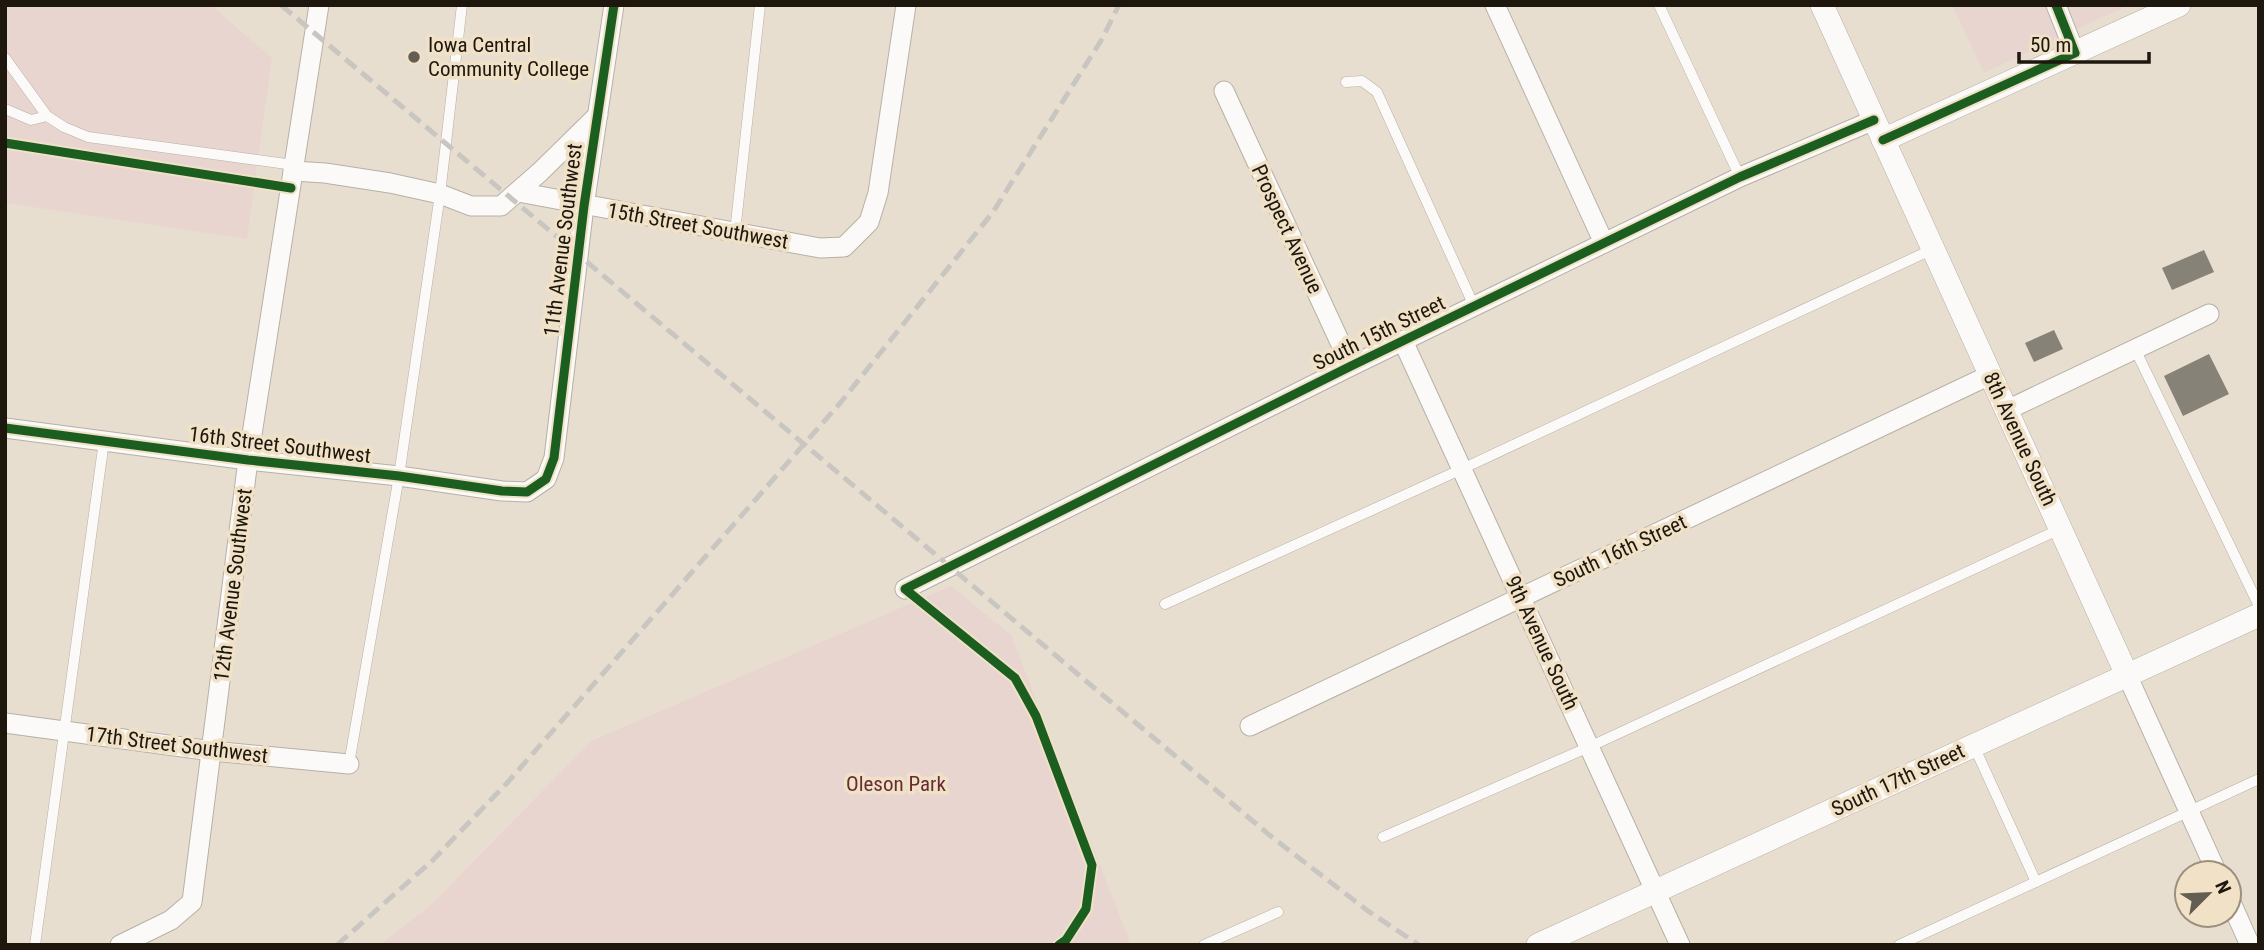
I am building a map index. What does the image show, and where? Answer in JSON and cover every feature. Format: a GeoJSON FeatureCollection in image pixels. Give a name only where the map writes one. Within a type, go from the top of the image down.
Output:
{"type":"FeatureCollection","features":[{"type":"Feature","properties":{"kind":"street","name":"12th Avenue Southwest"},"geometry":{"type":"LineString","coordinates":[[120,945],[171,920],[192,902],[248,460],[319,5]]}},
{"type":"Feature","properties":{"kind":"street","name":"11th Avenue Southwest"},"geometry":{"type":"LineString","coordinates":[[546,479],[554,458],[584,206],[614,5]]}},
{"type":"Feature","properties":{"kind":"street","name":"15th Street Southwest"},"geometry":{"type":"LineString","coordinates":[[518,192],[820,248],[844,247],[869,222],[878,193],[906,5]]}},
{"type":"Feature","properties":{"kind":"street"},"geometry":{"type":"LineString","coordinates":[[1495,5],[1604,243]]}},
{"type":"Feature","properties":{"kind":"street","name":"8th Avenue South"},"geometry":{"type":"LineString","coordinates":[[1822,5],[2211,859]]}},
{"type":"Feature","properties":{"kind":"street"},"geometry":{"type":"LineString","coordinates":[[2056,5],[2075,53]]}},
{"type":"Feature","properties":{"kind":"street","name":"South 15th Street"},"geometry":{"type":"LineString","coordinates":[[905,589],[1351,366],[1740,177],[1879,130],[2075,53],[2179,5]]}},
{"type":"Feature","properties":{"kind":"street","name":"Prospect Avenue"},"geometry":{"type":"LineString","coordinates":[[1224,91],[1351,366]]}},
{"type":"Feature","properties":{"kind":"street"},"geometry":{"type":"LineString","coordinates":[[294,168],[440,194],[471,206],[501,206],[598,115]]}},
{"type":"Feature","properties":{"kind":"street"},"geometry":{"type":"LineString","coordinates":[[2007,410],[2209,314]]}},
{"type":"Feature","properties":{"kind":"street","name":"9th Avenue South"},"geometry":{"type":"LineString","coordinates":[[1403,341],[1680,945]]}},
{"type":"Feature","properties":{"kind":"street","name":"South 16th Street"},"geometry":{"type":"LineString","coordinates":[[1250,726],[1990,375]]}},
{"type":"Feature","properties":{"kind":"street","name":"16th Street Southwest"},"geometry":{"type":"LineString","coordinates":[[5,428],[502,491],[527,492],[546,479]]}},
{"type":"Feature","properties":{"kind":"street","name":"South 17th Street"},"geometry":{"type":"LineString","coordinates":[[1538,945],[2259,615]]}},
{"type":"Feature","properties":{"kind":"street","name":"17th Street Southwest"},"geometry":{"type":"LineString","coordinates":[[5,723],[212,751],[349,764]]}},
{"type":"Feature","properties":{"kind":"street"},"geometry":{"type":"LineString","coordinates":[[2243,927],[2251,943]]}},
{"type":"Feature","properties":{"kind":"lane"},"geometry":{"type":"LineString","coordinates":[[349,764],[399,476],[440,194],[462,5]]}},
{"type":"Feature","properties":{"kind":"lane"},"geometry":{"type":"LineString","coordinates":[[734,232],[760,5]]}},
{"type":"Feature","properties":{"kind":"lane"},"geometry":{"type":"LineString","coordinates":[[1659,5],[1740,177]]}},
{"type":"Feature","properties":{"kind":"lane"},"geometry":{"type":"LineString","coordinates":[[5,58],[47,116],[88,137],[294,168]]}},
{"type":"Feature","properties":{"kind":"lane"},"geometry":{"type":"LineString","coordinates":[[1346,82],[1362,81],[1377,92],[1474,306]]}},
{"type":"Feature","properties":{"kind":"lane"},"geometry":{"type":"LineString","coordinates":[[5,109],[31,120],[47,116]]}},
{"type":"Feature","properties":{"kind":"lane"},"geometry":{"type":"LineString","coordinates":[[1165,604],[1933,249]]}},
{"type":"Feature","properties":{"kind":"lane"},"geometry":{"type":"LineString","coordinates":[[2135,349],[2259,606]]}},
{"type":"Feature","properties":{"kind":"lane"},"geometry":{"type":"LineString","coordinates":[[35,945],[104,441]]}},
{"type":"Feature","properties":{"kind":"lane"},"geometry":{"type":"LineString","coordinates":[[1383,837],[1589,747],[2060,528]]}},
{"type":"Feature","properties":{"kind":"lane"},"geometry":{"type":"LineString","coordinates":[[1973,745],[2036,882]]}},
{"type":"Feature","properties":{"kind":"lane"},"geometry":{"type":"LineString","coordinates":[[1899,945],[2259,779]]}},
{"type":"Feature","properties":{"kind":"lane"},"geometry":{"type":"LineString","coordinates":[[1204,945],[1278,912]]}},
{"type":"Feature","properties":{"kind":"green space"},"geometry":{"type":"Polygon","coordinates":[[[5,5],[211,5],[272,58],[247,239],[5,203],[5,5]]]}},
{"type":"Feature","properties":{"kind":"green space"},"geometry":{"type":"Polygon","coordinates":[[[1952,5],[2129,5],[1984,73],[1952,5]]]}},
{"type":"Feature","properties":{"kind":"green space","name":"Oleson Park"},"geometry":{"type":"Polygon","coordinates":[[[951,586],[1011,635],[1131,945],[379,945],[431,905],[591,741],[951,586]]]}},
{"type":"Feature","properties":{"kind":"building"},"geometry":{"type":"Polygon","coordinates":[[[2204,250],[2214,272],[2172,290],[2162,268],[2204,250]]]}},
{"type":"Feature","properties":{"kind":"building"},"geometry":{"type":"Polygon","coordinates":[[[2054,330],[2063,349],[2034,362],[2025,343],[2054,330]]]}},
{"type":"Feature","properties":{"kind":"building"},"geometry":{"type":"Polygon","coordinates":[[[2209,354],[2229,394],[2183,416],[2164,376],[2209,354]]]}},
{"type":"Feature","properties":{"kind":"railway"},"geometry":{"type":"LineString","coordinates":[[281,5],[1273,838],[1368,911],[1419,945]]}},
{"type":"Feature","properties":{"kind":"railway"},"geometry":{"type":"LineString","coordinates":[[337,945],[432,861],[507,783],[841,402],[993,212],[1102,39],[1119,5]]}},
{"type":"Feature","properties":{"kind":"cycle path"},"geometry":{"type":"LineString","coordinates":[[5,428],[502,491],[527,492],[546,479],[554,458],[584,206],[614,5]]}},
{"type":"Feature","properties":{"kind":"cycle path"},"geometry":{"type":"LineString","coordinates":[[1883,140],[2075,53],[2056,5]]}},
{"type":"Feature","properties":{"kind":"cycle path"},"geometry":{"type":"LineString","coordinates":[[1059,945],[1066,940],[1086,909],[1092,865],[1036,716],[1015,678],[905,589],[1351,366],[1740,177],[1874,120]]}},
{"type":"Feature","properties":{"kind":"cycle path"},"geometry":{"type":"LineString","coordinates":[[5,143],[291,188]]}},
{"type":"Feature","properties":{"kind":"place","name":"Iowa Central Community College"},"geometry":{"type":"Point","coordinates":[414,57]}}]}
